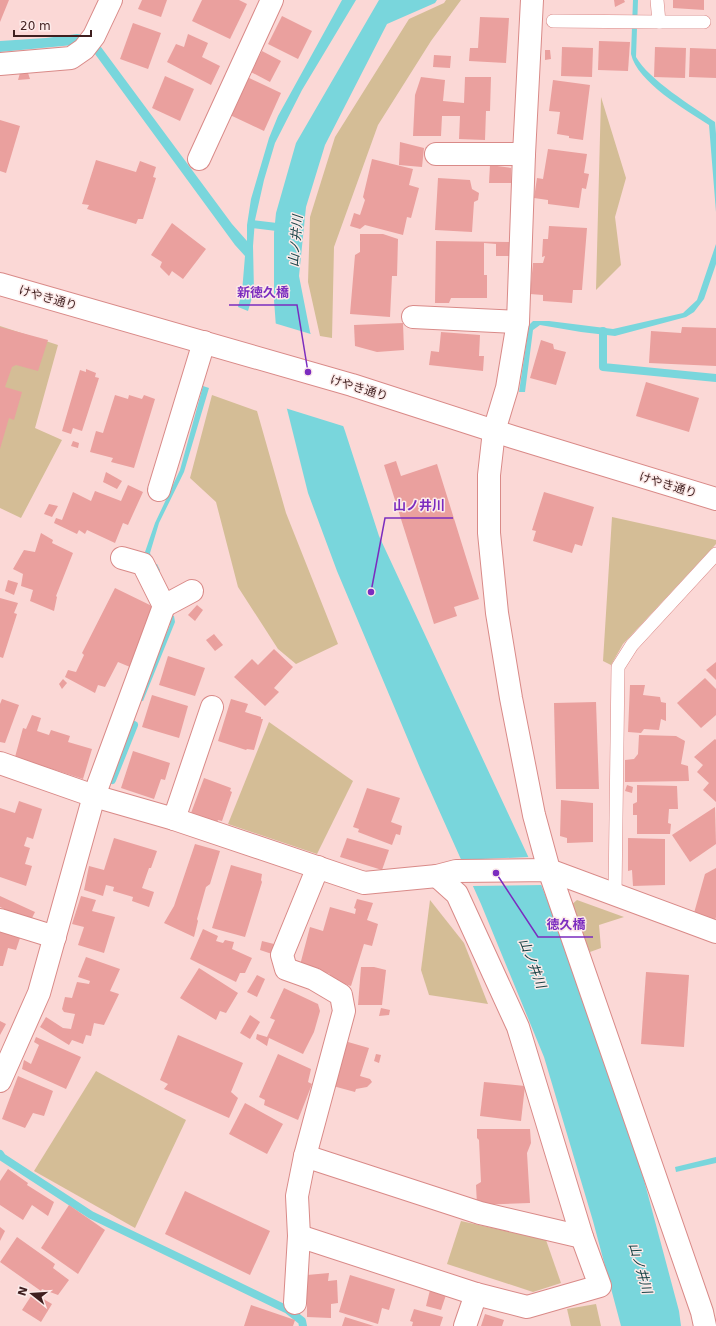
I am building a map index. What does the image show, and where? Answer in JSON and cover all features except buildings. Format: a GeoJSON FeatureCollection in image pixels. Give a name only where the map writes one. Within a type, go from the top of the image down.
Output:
{"type":"FeatureCollection","features":[{"type":"Feature","properties":{"kind":"street"},"geometry":{"type":"LineString","coordinates":[[0,64],[70,58],[89,42],[111,0]]}},
{"type":"Feature","properties":{"kind":"street"},"geometry":{"type":"LineString","coordinates":[[199,159],[272,0]]}},
{"type":"Feature","properties":{"kind":"street"},"geometry":{"type":"LineString","coordinates":[[532,0],[524,154],[518,322],[507,388],[494,431],[489,475],[489,533],[497,613],[511,698],[532,808],[550,870],[702,1312],[704,1326]]}},
{"type":"Feature","properties":{"kind":"street"},"geometry":{"type":"LineString","coordinates":[[436,154],[524,154]]}},
{"type":"Feature","properties":{"kind":"street","name":"けやき通り"},"geometry":{"type":"LineString","coordinates":[[0,284],[352,385],[494,431],[716,499]]}},
{"type":"Feature","properties":{"kind":"street"},"geometry":{"type":"LineString","coordinates":[[413,317],[518,322]]}},
{"type":"Feature","properties":{"kind":"street"},"geometry":{"type":"LineString","coordinates":[[159,490],[204,342]]}},
{"type":"Feature","properties":{"kind":"street"},"geometry":{"type":"LineString","coordinates":[[122,558],[143,564],[164,606]]}},
{"type":"Feature","properties":{"kind":"street"},"geometry":{"type":"LineString","coordinates":[[0,1081],[39,992],[94,796],[164,606],[192,591]]}},
{"type":"Feature","properties":{"kind":"street"},"geometry":{"type":"LineString","coordinates":[[174,819],[212,707]]}},
{"type":"Feature","properties":{"kind":"street"},"geometry":{"type":"LineString","coordinates":[[0,763],[94,796],[174,819],[364,883],[446,873],[550,870],[716,932]]}},
{"type":"Feature","properties":{"kind":"street"},"geometry":{"type":"LineString","coordinates":[[295,1303],[299,1236],[297,1196],[305,1156],[344,1011],[341,995],[314,979],[286,969],[282,954],[318,867]]}},
{"type":"Feature","properties":{"kind":"street"},"geometry":{"type":"LineString","coordinates":[[299,1236],[476,1294],[527,1307],[600,1286],[582,1237],[518,1027],[446,873]]}},
{"type":"Feature","properties":{"kind":"street"},"geometry":{"type":"LineString","coordinates":[[0,920],[55,937]]}},
{"type":"Feature","properties":{"kind":"street"},"geometry":{"type":"LineString","coordinates":[[305,1156],[480,1213],[582,1237]]}},
{"type":"Feature","properties":{"kind":"street"},"geometry":{"type":"LineString","coordinates":[[465,1326],[476,1294]]}},
{"type":"Feature","properties":{"kind":"lane"},"geometry":{"type":"LineString","coordinates":[[657,0],[659,22]]}},
{"type":"Feature","properties":{"kind":"lane"},"geometry":{"type":"LineString","coordinates":[[553,21],[704,22]]}},
{"type":"Feature","properties":{"kind":"lane"},"geometry":{"type":"LineString","coordinates":[[615,894],[618,667],[632,645],[716,554]]}},
{"type":"Feature","properties":{"kind":"shaded area"},"geometry":{"type":"Polygon","coordinates":[[[446,0],[461,0],[431,41],[378,125],[334,247],[332,338],[320,336],[308,282],[310,217],[335,137],[409,19],[444,3],[446,0]]]}},
{"type":"Feature","properties":{"kind":"shaded area"},"geometry":{"type":"Polygon","coordinates":[[[601,97],[626,178],[615,217],[621,265],[596,290],[601,97]]]}},
{"type":"Feature","properties":{"kind":"shaded area"},"geometry":{"type":"Polygon","coordinates":[[[0,326],[58,345],[35,428],[62,440],[21,518],[0,508],[0,326]]]}},
{"type":"Feature","properties":{"kind":"shaded area"},"geometry":{"type":"Polygon","coordinates":[[[212,395],[257,411],[286,513],[338,644],[296,664],[278,649],[238,587],[216,502],[190,478],[212,395]]]}},
{"type":"Feature","properties":{"kind":"shaded area"},"geometry":{"type":"Polygon","coordinates":[[[612,517],[716,540],[716,544],[623,644],[611,665],[603,661],[612,517]]]}},
{"type":"Feature","properties":{"kind":"shaded area"},"geometry":{"type":"Polygon","coordinates":[[[269,722],[353,781],[317,854],[228,824],[269,722]]]}},
{"type":"Feature","properties":{"kind":"shaded area"},"geometry":{"type":"Polygon","coordinates":[[[430,900],[464,943],[488,1004],[429,995],[421,970],[430,900]]]}},
{"type":"Feature","properties":{"kind":"shaded area"},"geometry":{"type":"Polygon","coordinates":[[[577,900],[624,917],[599,925],[601,948],[590,952],[570,906],[577,900]]]}},
{"type":"Feature","properties":{"kind":"shaded area"},"geometry":{"type":"Polygon","coordinates":[[[96,1071],[186,1120],[135,1228],[34,1171],[96,1071]]]}},
{"type":"Feature","properties":{"kind":"shaded area"},"geometry":{"type":"Polygon","coordinates":[[[461,1221],[546,1240],[561,1283],[533,1292],[447,1264],[461,1221]]]}},
{"type":"Feature","properties":{"kind":"shaded area"},"geometry":{"type":"Polygon","coordinates":[[[596,1304],[601,1326],[571,1326],[567,1309],[596,1304]]]}},
{"type":"Feature","properties":{"kind":"water"},"geometry":{"type":"Polygon","coordinates":[[[342,0],[356,0],[302,90],[275,143],[264,180],[255,220],[253,246],[254,291],[248,311],[238,307],[242,292],[245,256],[235,245],[95,54],[86,47],[73,45],[0,52],[0,41],[77,34],[85,35],[98,43],[232,224],[247,241],[247,225],[251,199],[269,138],[278,116],[342,0]]]}},
{"type":"Feature","properties":{"kind":"water"},"geometry":{"type":"Polygon","coordinates":[[[379,0],[437,0],[435,3],[387,24],[325,145],[306,207],[299,276],[310,332],[345,431],[379,536],[540,882],[580,981],[644,1180],[679,1311],[681,1326],[621,1326],[593,1221],[544,1057],[481,904],[420,768],[337,571],[308,493],[280,381],[274,300],[274,233],[276,213],[296,143],[379,0]]]}},
{"type":"Feature","properties":{"kind":"water"},"geometry":{"type":"Polygon","coordinates":[[[633,0],[638,0],[636,57],[642,66],[683,100],[715,122],[716,212],[709,125],[652,85],[642,75],[635,64],[631,54],[633,0]]]}},
{"type":"Feature","properties":{"kind":"water"},"geometry":{"type":"Polygon","coordinates":[[[716,244],[716,264],[704,299],[694,312],[686,317],[615,336],[540,325],[533,330],[525,392],[519,392],[529,325],[533,321],[549,321],[613,329],[683,313],[697,300],[716,244]]]}},
{"type":"Feature","properties":{"kind":"water"},"geometry":{"type":"Polygon","coordinates":[[[203,386],[209,388],[184,472],[159,523],[150,553],[154,564],[157,564],[160,570],[159,573],[146,560],[145,552],[155,523],[180,470],[203,386]]]}},
{"type":"Feature","properties":{"kind":"water"},"geometry":{"type":"Polygon","coordinates":[[[170,615],[174,616],[175,622],[143,701],[138,700],[170,625],[170,615]]]}},
{"type":"Feature","properties":{"kind":"water"},"geometry":{"type":"Polygon","coordinates":[[[716,1157],[716,1163],[676,1172],[675,1167],[716,1157]]]}},
{"type":"Feature","properties":{"kind":"pier"},"geometry":{"type":"Polygon","coordinates":[[[274,323],[314,335],[346,427],[285,408],[279,381],[274,323]]]}},
{"type":"Feature","properties":{"kind":"pier"},"geometry":{"type":"Polygon","coordinates":[[[529,857],[543,885],[471,886],[459,860],[529,857]]]}},
{"type":"Feature","properties":{"kind":"waterway"},"geometry":{"type":"LineString","coordinates":[[252,224],[285,228]]}},
{"type":"Feature","properties":{"kind":"waterway"},"geometry":{"type":"LineString","coordinates":[[603,331],[603,367],[716,378]]}},
{"type":"Feature","properties":{"kind":"waterway"},"geometry":{"type":"LineString","coordinates":[[112,780],[134,725]]}},
{"type":"Feature","properties":{"kind":"waterway"},"geometry":{"type":"LineString","coordinates":[[0,1154],[2,1157],[91,1215],[288,1310],[302,1321],[303,1326]]}},
{"type":"Feature","properties":{"kind":"place","name":"新徳久橋"},"geometry":{"type":"Point","coordinates":[308,372]}},
{"type":"Feature","properties":{"kind":"place","name":"山ノ井川"},"geometry":{"type":"Point","coordinates":[371,592]}},
{"type":"Feature","properties":{"kind":"place","name":"徳久橋"},"geometry":{"type":"Point","coordinates":[496,873]}}]}
